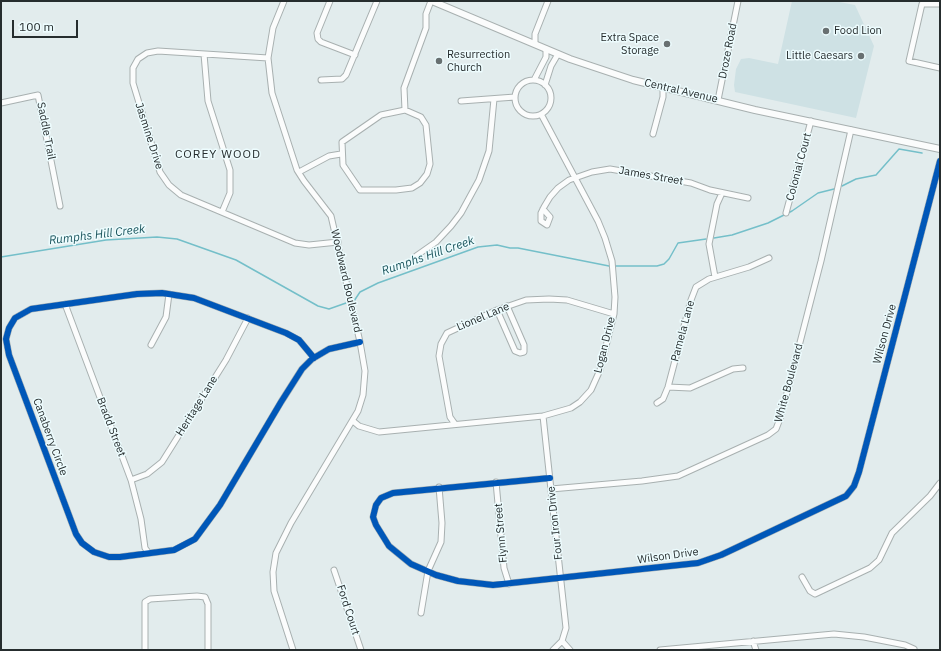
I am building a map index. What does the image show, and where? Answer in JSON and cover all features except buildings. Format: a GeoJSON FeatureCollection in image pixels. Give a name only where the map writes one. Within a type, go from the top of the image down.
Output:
{"type":"FeatureCollection","features":[{"type":"Feature","properties":{"kind":"street","name":"Woodward Boulevard"},"geometry":{"type":"LineString","coordinates":[[284,1],[273,28],[268,58],[272,93],[292,157],[299,172],[304,181],[329,211],[338,242],[360,342],[365,383],[362,400],[353,421],[291,523],[276,553],[273,572],[274,591],[293,650]]}},
{"type":"Feature","properties":{"kind":"street"},"geometry":{"type":"LineString","coordinates":[[330,1],[317,33],[318,39],[355,55]]}},
{"type":"Feature","properties":{"kind":"street"},"geometry":{"type":"LineString","coordinates":[[321,80],[345,77],[377,1]]}},
{"type":"Feature","properties":{"kind":"street"},"geometry":{"type":"LineString","coordinates":[[405,110],[404,88],[426,28],[426,14],[431,1]]}},
{"type":"Feature","properties":{"kind":"street","name":"Central Avenue"},"geometry":{"type":"LineString","coordinates":[[431,1],[605,72],[718,100],[940,149]]}},
{"type":"Feature","properties":{"kind":"street"},"geometry":{"type":"LineString","coordinates":[[535,44],[535,34],[548,1]]}},
{"type":"Feature","properties":{"kind":"street","name":"Droze Road"},"geometry":{"type":"LineString","coordinates":[[718,100],[738,1]]}},
{"type":"Feature","properties":{"kind":"street"},"geometry":{"type":"LineString","coordinates":[[940,4],[922,4],[909,61],[940,68]]}},
{"type":"Feature","properties":{"kind":"street"},"geometry":{"type":"LineString","coordinates":[[534,80],[546,57],[546,49]]}},
{"type":"Feature","properties":{"kind":"street","name":"Jasmine Drive"},"geometry":{"type":"LineString","coordinates":[[268,58],[158,51],[147,53],[135,63],[132,78],[157,161],[166,181],[181,195],[300,245],[318,245],[338,242]]}},
{"type":"Feature","properties":{"kind":"street"},"geometry":{"type":"LineString","coordinates":[[204,54],[208,101],[230,170],[230,193],[222,212]]}},
{"type":"Feature","properties":{"kind":"street"},"geometry":{"type":"LineString","coordinates":[[546,85],[551,66],[558,54]]}},
{"type":"Feature","properties":{"kind":"street"},"geometry":{"type":"LineString","coordinates":[[534,80],[546,85],[550,92],[551,102],[547,110],[534,116],[524,114],[517,107],[515,98],[517,90],[522,83],[534,80]]}},
{"type":"Feature","properties":{"kind":"street"},"geometry":{"type":"LineString","coordinates":[[653,134],[663,97],[662,87]]}},
{"type":"Feature","properties":{"kind":"street","name":"Saddle Trail"},"geometry":{"type":"LineString","coordinates":[[1,103],[38,95],[60,206]]}},
{"type":"Feature","properties":{"kind":"street"},"geometry":{"type":"LineString","coordinates":[[461,101],[515,98]]}},
{"type":"Feature","properties":{"kind":"street"},"geometry":{"type":"LineString","coordinates":[[416,256],[436,242],[451,226],[461,213],[476,187],[489,151],[494,99]]}},
{"type":"Feature","properties":{"kind":"street"},"geometry":{"type":"LineString","coordinates":[[405,110],[421,117],[428,132],[428,174],[420,183],[405,189],[360,190],[344,168],[341,154],[342,142],[345,138],[381,115],[405,110]]}},
{"type":"Feature","properties":{"kind":"street","name":"Logan Drive"},"geometry":{"type":"LineString","coordinates":[[353,421],[359,426],[379,432],[543,416],[571,408],[584,399],[591,390],[602,365],[614,314],[614,284],[609,249],[598,221],[541,114]]}},
{"type":"Feature","properties":{"kind":"street","name":"Colonial Court"},"geometry":{"type":"LineString","coordinates":[[786,213],[811,120]]}},
{"type":"Feature","properties":{"kind":"street","name":"White Boulevard"},"geometry":{"type":"LineString","coordinates":[[551,489],[642,481],[678,476],[768,435],[776,429],[781,416],[821,261],[851,130]]}},
{"type":"Feature","properties":{"kind":"street"},"geometry":{"type":"LineString","coordinates":[[299,172],[329,156],[341,154]]}},
{"type":"Feature","properties":{"kind":"street","name":"Wilson Drive"},"geometry":{"type":"LineString","coordinates":[[550,478],[439,487],[389,494],[381,498],[374,508],[374,521],[389,546],[406,561],[428,571],[469,584],[509,584],[698,563],[721,555],[840,500],[850,491],[857,479],[940,161]]}},
{"type":"Feature","properties":{"kind":"street","name":"James Street"},"geometry":{"type":"LineString","coordinates":[[543,209],[558,188],[575,178],[600,170],[620,170],[691,183],[722,193],[748,198]]}},
{"type":"Feature","properties":{"kind":"street"},"geometry":{"type":"LineString","coordinates":[[715,277],[709,244],[717,204],[722,193]]}},
{"type":"Feature","properties":{"kind":"street","name":"Pamela Lane"},"geometry":{"type":"LineString","coordinates":[[657,403],[663,399],[668,387],[692,295],[699,284],[715,277],[749,267],[770,258]]}},
{"type":"Feature","properties":{"kind":"street","name":"Canaberry Circle"},"geometry":{"type":"LineString","coordinates":[[314,358],[305,345],[295,337],[194,298],[169,294],[137,294],[31,309],[15,318],[9,328],[6,339],[9,355],[78,539],[94,552],[110,557],[174,550],[190,543],[199,535],[220,505],[296,377],[314,358],[336,346],[360,342]]}},
{"type":"Feature","properties":{"kind":"street"},"geometry":{"type":"LineString","coordinates":[[151,345],[166,317],[169,294]]}},
{"type":"Feature","properties":{"kind":"street","name":"Lionel Lane"},"geometry":{"type":"LineString","coordinates":[[455,424],[450,417],[439,352],[442,340],[447,333],[459,326],[497,310],[526,300],[561,300],[602,309],[614,314]]}},
{"type":"Feature","properties":{"kind":"street","name":"Bradd Street"},"geometry":{"type":"LineString","coordinates":[[65,304],[131,480],[141,518],[145,548],[148,552]]}},
{"type":"Feature","properties":{"kind":"street"},"geometry":{"type":"LineString","coordinates":[[497,310],[515,351],[520,353],[524,352],[524,345],[507,306]]}},
{"type":"Feature","properties":{"kind":"street","name":"Heritage Lane"},"geometry":{"type":"LineString","coordinates":[[131,480],[147,474],[162,462],[226,360],[248,318]]}},
{"type":"Feature","properties":{"kind":"street"},"geometry":{"type":"LineString","coordinates":[[668,387],[690,388],[733,369],[743,368]]}},
{"type":"Feature","properties":{"kind":"street","name":"Four Iron Drive"},"geometry":{"type":"LineString","coordinates":[[543,416],[566,628],[562,641]]}},
{"type":"Feature","properties":{"kind":"street","name":"Flynn Street"},"geometry":{"type":"LineString","coordinates":[[496,482],[504,568],[509,584]]}},
{"type":"Feature","properties":{"kind":"street"},"geometry":{"type":"LineString","coordinates":[[802,577],[810,591],[815,594],[870,568],[879,560],[892,533],[930,496],[940,483]]}},
{"type":"Feature","properties":{"kind":"street"},"geometry":{"type":"LineString","coordinates":[[421,613],[428,571],[441,542],[439,487]]}},
{"type":"Feature","properties":{"kind":"street","name":"Ford Court"},"geometry":{"type":"LineString","coordinates":[[334,570],[361,650]]}},
{"type":"Feature","properties":{"kind":"street"},"geometry":{"type":"LineString","coordinates":[[145,650],[146,602],[150,599],[197,596],[205,597],[208,604],[208,650]]}},
{"type":"Feature","properties":{"kind":"street"},"geometry":{"type":"LineString","coordinates":[[660,650],[689,649],[752,641],[834,634],[894,643],[914,649]]}},
{"type":"Feature","properties":{"kind":"street"},"geometry":{"type":"LineString","coordinates":[[554,650],[562,641],[570,650]]}},
{"type":"Feature","properties":{"kind":"street"},"geometry":{"type":"LineString","coordinates":[[752,641],[756,650]]}},
{"type":"Feature","properties":{"kind":"street"},"geometry":{"type":"LineString","coordinates":[[893,650],[894,643]]}},
{"type":"Feature","properties":{"kind":"shaded area"},"geometry":{"type":"Polygon","coordinates":[[[792,1],[834,1],[855,5],[874,46],[856,118],[735,92],[734,85],[736,69],[741,59],[749,58],[778,64],[792,1]]]}},
{"type":"Feature","properties":{"kind":"waterway","name":"Rumphs Hill Creek"},"geometry":{"type":"LineString","coordinates":[[842,186],[856,179],[876,175],[899,149],[922,153]]}},
{"type":"Feature","properties":{"kind":"waterway","name":"Rumphs Hill Creek"},"geometry":{"type":"LineString","coordinates":[[714,238],[732,235],[768,223],[792,211],[818,193],[834,189]]}},
{"type":"Feature","properties":{"kind":"waterway","name":"Rumphs Hill Creek"},"geometry":{"type":"LineString","coordinates":[[1,257],[106,240],[157,237],[177,239],[236,260],[318,306],[329,309],[346,303]]}},
{"type":"Feature","properties":{"kind":"waterway","name":"Rumphs Hill Creek"},"geometry":{"type":"LineString","coordinates":[[616,266],[657,266],[664,264],[669,259],[678,243],[706,239]]}},
{"type":"Feature","properties":{"kind":"waterway","name":"Rumphs Hill Creek"},"geometry":{"type":"LineString","coordinates":[[354,301],[360,292],[378,283],[478,247],[497,245],[518,248],[609,266]]}},
{"type":"Feature","properties":{"kind":"cycle path"},"geometry":{"type":"LineString","coordinates":[[550,478],[393,493],[381,498],[376,505],[373,517],[376,525],[389,546],[411,564],[436,575],[458,581],[493,585],[698,563],[721,555],[846,496],[854,486],[859,472],[940,161]]}},
{"type":"Feature","properties":{"kind":"cycle path"},"geometry":{"type":"LineString","coordinates":[[314,358],[299,340],[286,333],[194,298],[162,293],[137,294],[31,309],[15,318],[9,328],[6,339],[9,355],[76,534],[82,543],[94,552],[109,557],[174,550],[195,539],[220,505],[302,369],[312,359],[329,349],[360,342]]}},
{"type":"Feature","properties":{"kind":"place","name":"Food Lion"},"geometry":{"type":"Point","coordinates":[826,31]}},
{"type":"Feature","properties":{"kind":"place","name":"Extra Space Storage"},"geometry":{"type":"Point","coordinates":[667,44]}},
{"type":"Feature","properties":{"kind":"place","name":"Little Caesars"},"geometry":{"type":"Point","coordinates":[861,56]}},
{"type":"Feature","properties":{"kind":"place","name":"Resurrection Church"},"geometry":{"type":"Point","coordinates":[439,61]}},
{"type":"Feature","properties":{"kind":"district","name":"COREY WOOD"},"geometry":{"type":"Point","coordinates":[218,155]}}]}
